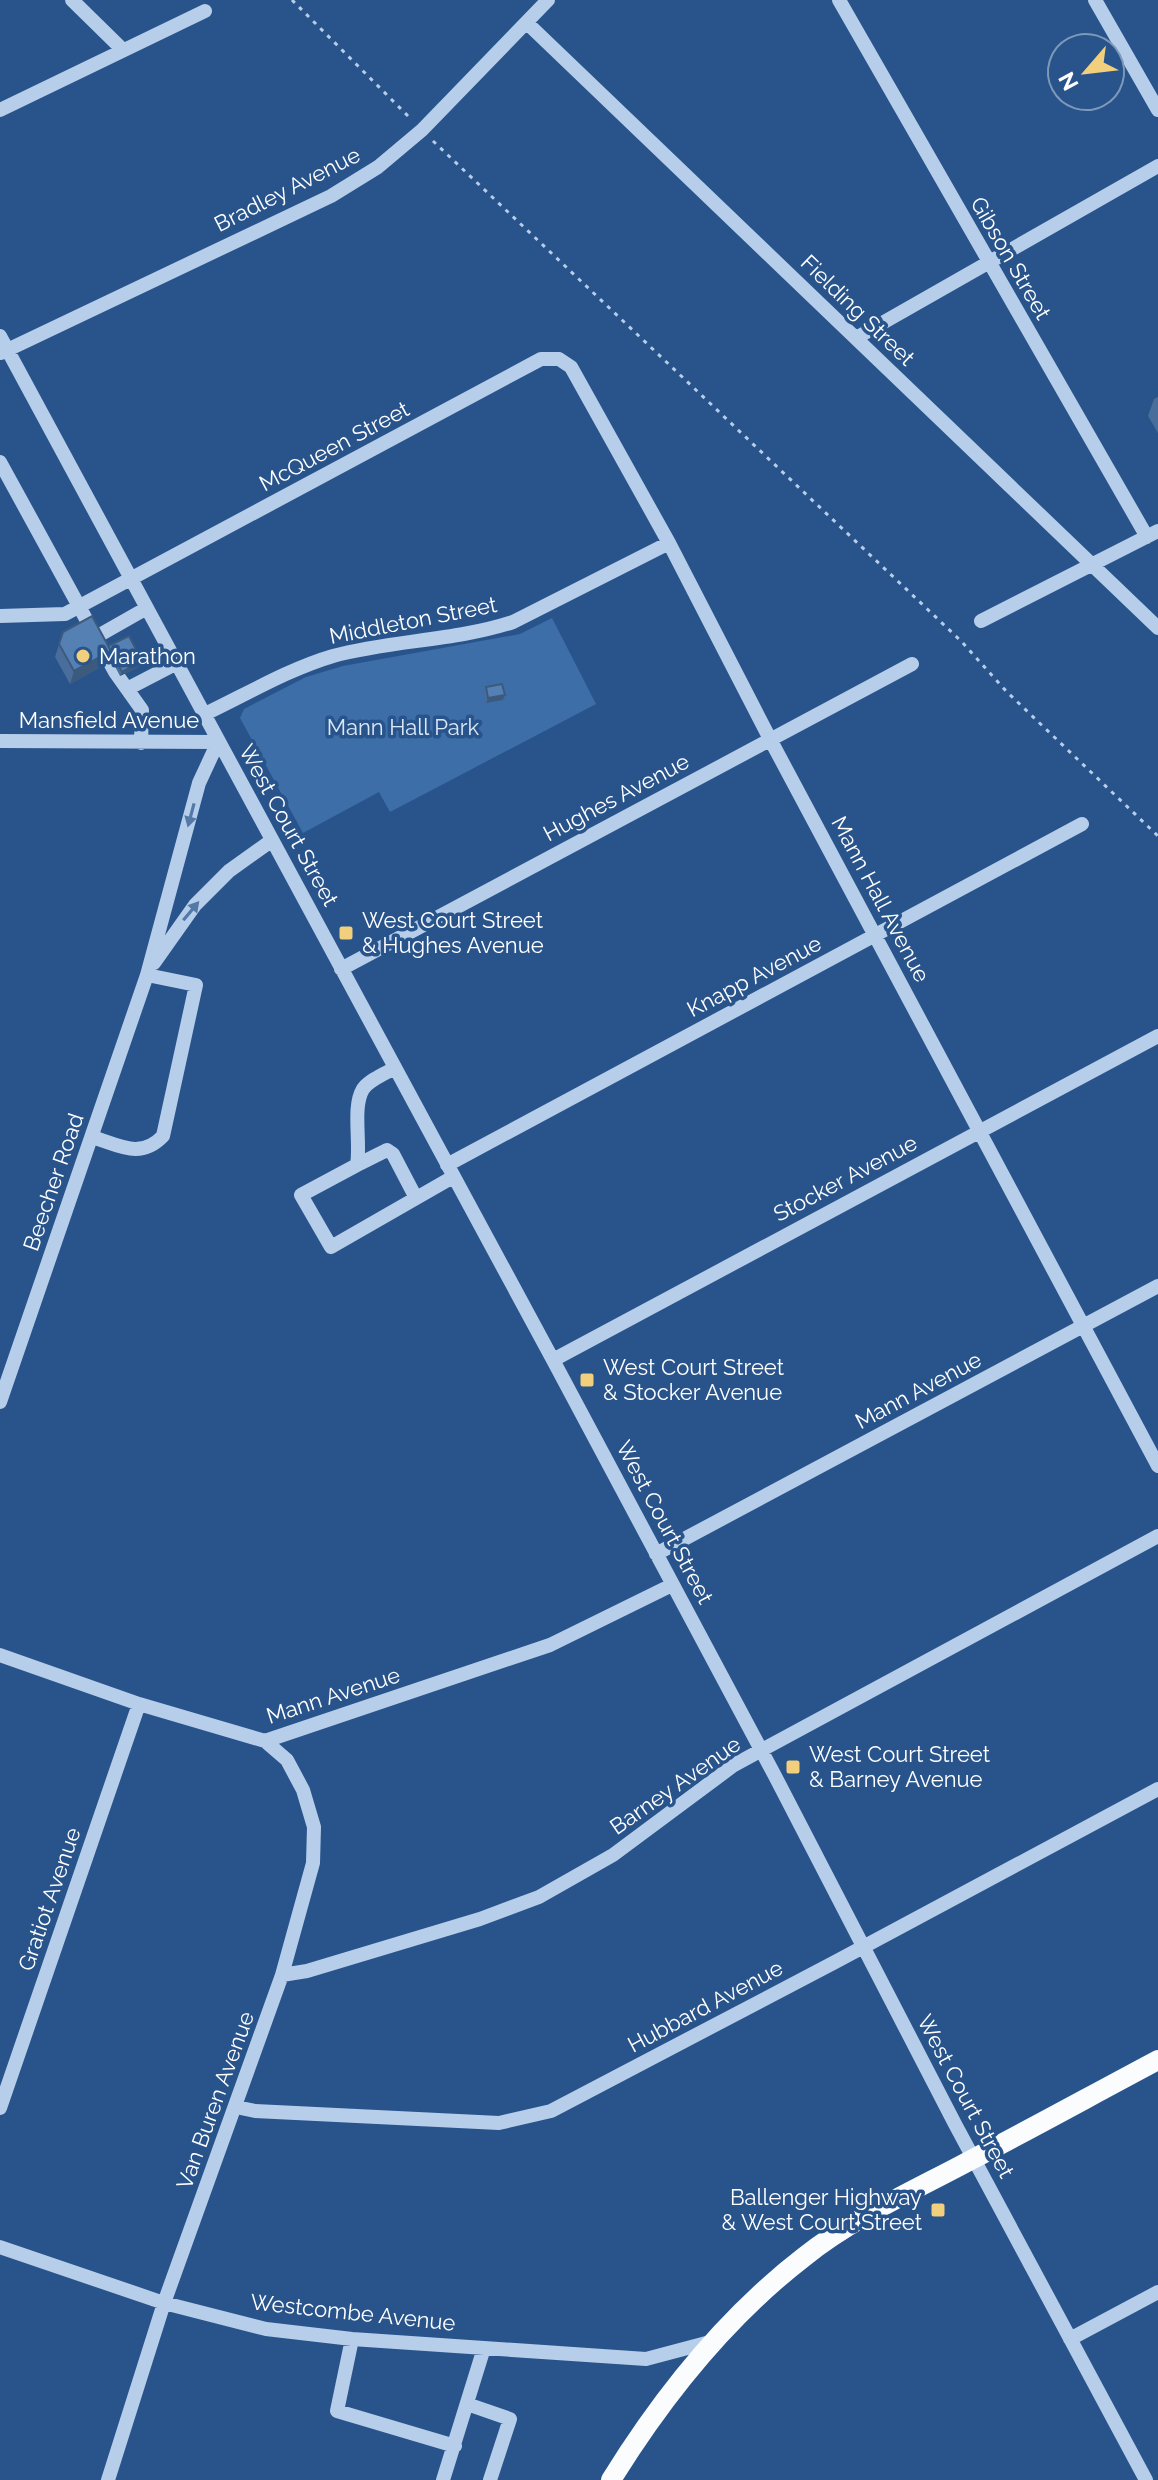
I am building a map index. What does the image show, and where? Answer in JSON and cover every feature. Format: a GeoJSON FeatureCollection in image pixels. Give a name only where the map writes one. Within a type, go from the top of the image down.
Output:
{"type":"FeatureCollection","features":[{"type":"Feature","properties":{"kind":"main road"},"geometry":{"type":"LineString","coordinates":[[611,2480],[636,2440],[710,2342],[805,2255],[857,2221],[1158,2060]]}},
{"type":"Feature","properties":{"kind":"street"},"geometry":{"type":"LineString","coordinates":[[72,0],[123,50]]}},
{"type":"Feature","properties":{"kind":"street","name":"Bradley Avenue"},"geometry":{"type":"LineString","coordinates":[[2,346],[331,196],[378,167],[440,115],[548,0]]}},
{"type":"Feature","properties":{"kind":"street","name":"Gibson Street"},"geometry":{"type":"LineString","coordinates":[[839,0],[987,262],[1152,534]]}},
{"type":"Feature","properties":{"kind":"street"},"geometry":{"type":"LineString","coordinates":[[1095,0],[1158,110]]}},
{"type":"Feature","properties":{"kind":"street"},"geometry":{"type":"LineString","coordinates":[[0,110],[205,11]]}},
{"type":"Feature","properties":{"kind":"street","name":"Fielding Street"},"geometry":{"type":"LineString","coordinates":[[527,23],[1158,628]]}},
{"type":"Feature","properties":{"kind":"street"},"geometry":{"type":"LineString","coordinates":[[856,338],[1158,166]]}},
{"type":"Feature","properties":{"kind":"street","name":"West Court Street"},"geometry":{"type":"LineString","coordinates":[[2,346],[205,714],[553,1360],[762,1751],[973,2159],[1146,2480]]}},
{"type":"Feature","properties":{"kind":"street","name":"McQueen Street"},"geometry":{"type":"LineString","coordinates":[[0,616],[65,614],[541,359],[559,359]]}},
{"type":"Feature","properties":{"kind":"street","name":"Mann Hall Avenue"},"geometry":{"type":"LineString","coordinates":[[559,359],[571,367],[585,388],[669,543],[770,739],[1158,1466]]}},
{"type":"Feature","properties":{"kind":"street"},"geometry":{"type":"LineString","coordinates":[[0,462],[96,637],[142,710],[141,743]]}},
{"type":"Feature","properties":{"kind":"street"},"geometry":{"type":"LineString","coordinates":[[981,621],[1152,534]]}},
{"type":"Feature","properties":{"kind":"street","name":"Middleton Street"},"geometry":{"type":"LineString","coordinates":[[205,714],[294,670],[335,656],[488,630],[513,622],[669,543]]}},
{"type":"Feature","properties":{"kind":"street"},"geometry":{"type":"LineString","coordinates":[[96,637],[147,608]]}},
{"type":"Feature","properties":{"kind":"street"},"geometry":{"type":"LineString","coordinates":[[127,689],[177,663]]}},
{"type":"Feature","properties":{"kind":"street","name":"Hughes Avenue"},"geometry":{"type":"LineString","coordinates":[[341,969],[912,664]]}},
{"type":"Feature","properties":{"kind":"street","name":"Mansfield Avenue"},"geometry":{"type":"LineString","coordinates":[[0,741],[218,742]]}},
{"type":"Feature","properties":{"kind":"street","name":"Beecher Road"},"geometry":{"type":"LineString","coordinates":[[0,1402],[147,975],[199,783],[218,742]]}},
{"type":"Feature","properties":{"kind":"street","name":"Knapp Avenue"},"geometry":{"type":"LineString","coordinates":[[357,1165],[301,1195],[331,1247],[416,1198],[450,1171],[1082,824]]}},
{"type":"Feature","properties":{"kind":"street","name":"Beecher Road"},"geometry":{"type":"LineString","coordinates":[[147,975],[195,905],[229,871],[271,841]]}},
{"type":"Feature","properties":{"kind":"street"},"geometry":{"type":"LineString","coordinates":[[92,1137],[144,1150],[163,1136],[196,985],[147,975]]}},
{"type":"Feature","properties":{"kind":"street","name":"Stocker Avenue"},"geometry":{"type":"LineString","coordinates":[[553,1360],[1158,1036]]}},
{"type":"Feature","properties":{"kind":"street"},"geometry":{"type":"LineString","coordinates":[[357,1165],[358,1103],[363,1089],[394,1068]]}},
{"type":"Feature","properties":{"kind":"street"},"geometry":{"type":"LineString","coordinates":[[357,1165],[387,1150],[393,1154],[416,1198]]}},
{"type":"Feature","properties":{"kind":"street","name":"Mann Avenue"},"geometry":{"type":"LineString","coordinates":[[656,1554],[1158,1286]]}},
{"type":"Feature","properties":{"kind":"street","name":"Barney Avenue"},"geometry":{"type":"LineString","coordinates":[[282,1975],[307,1971],[480,1919],[539,1897],[613,1855],[734,1765],[1158,1536]]}},
{"type":"Feature","properties":{"kind":"street","name":"Mann Avenue"},"geometry":{"type":"LineString","coordinates":[[0,1655],[139,1704],[265,1741],[550,1645],[672,1585]]}},
{"type":"Feature","properties":{"kind":"street","name":"Gratiot Avenue"},"geometry":{"type":"LineString","coordinates":[[0,2108],[139,1704]]}},
{"type":"Feature","properties":{"kind":"street","name":"Van Buren Avenue"},"geometry":{"type":"LineString","coordinates":[[108,2480],[164,2303],[282,1975],[313,1863],[314,1827],[303,1790],[287,1760],[265,1741]]}},
{"type":"Feature","properties":{"kind":"street","name":"Hubbard Avenue"},"geometry":{"type":"LineString","coordinates":[[236,2107],[255,2111],[499,2123],[551,2111],[1158,1789]]}},
{"type":"Feature","properties":{"kind":"street","name":"Westcombe Avenue"},"geometry":{"type":"LineString","coordinates":[[0,2247],[164,2303],[266,2329],[352,2339],[646,2359],[710,2342]]}},
{"type":"Feature","properties":{"kind":"street"},"geometry":{"type":"LineString","coordinates":[[1070,2339],[1158,2292]]}},
{"type":"Feature","properties":{"kind":"street"},"geometry":{"type":"LineString","coordinates":[[352,2339],[337,2411],[455,2446]]}},
{"type":"Feature","properties":{"kind":"street"},"geometry":{"type":"LineString","coordinates":[[443,2480],[484,2348]]}},
{"type":"Feature","properties":{"kind":"street"},"geometry":{"type":"LineString","coordinates":[[467,2404],[510,2419],[490,2480]]}},
{"type":"Feature","properties":{"kind":"path"},"geometry":{"type":"LineString","coordinates":[[292,0],[414,122]]}},
{"type":"Feature","properties":{"kind":"path"},"geometry":{"type":"LineString","coordinates":[[431,139],[961,641],[1007,692],[1158,836]]}},
{"type":"Feature","properties":{"kind":"green space","name":"Mann Hall Park"},"geometry":{"type":"Polygon","coordinates":[[[552,618],[596,704],[390,812],[379,792],[303,833],[240,718],[244,709],[306,677],[343,666],[520,634],[552,618]]]}},
{"type":"Feature","properties":{"kind":"building"},"geometry":{"type":"Polygon","coordinates":[[[92,616],[111,651],[74,671],[59,644],[63,632],[92,616]]]}},
{"type":"Feature","properties":{"kind":"building"},"geometry":{"type":"Polygon","coordinates":[[[129,636],[142,661],[122,672],[108,646],[129,636]]]}},
{"type":"Feature","properties":{"kind":"building"},"geometry":{"type":"Polygon","coordinates":[[[502,684],[505,695],[488,698],[486,687],[502,684]]]}},
{"type":"Feature","properties":{"kind":"place","name":"Marathon"},"geometry":{"type":"Point","coordinates":[83,656]}},
{"type":"Feature","properties":{"kind":"place","name":"West Court Street & Hughes Avenue"},"geometry":{"type":"Point","coordinates":[346,933]}},
{"type":"Feature","properties":{"kind":"place","name":"West Court Street & Stocker Avenue"},"geometry":{"type":"Point","coordinates":[587,1380]}},
{"type":"Feature","properties":{"kind":"place","name":"West Court Street & Barney Avenue"},"geometry":{"type":"Point","coordinates":[793,1767]}},
{"type":"Feature","properties":{"kind":"place","name":"Ballenger Highway & West Court Street"},"geometry":{"type":"Point","coordinates":[938,2210]}}]}
